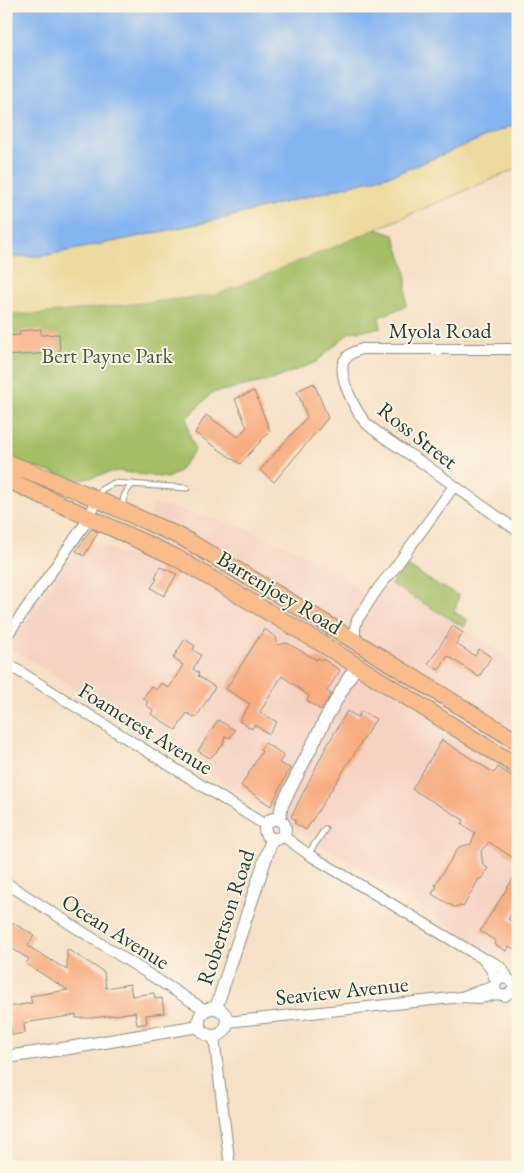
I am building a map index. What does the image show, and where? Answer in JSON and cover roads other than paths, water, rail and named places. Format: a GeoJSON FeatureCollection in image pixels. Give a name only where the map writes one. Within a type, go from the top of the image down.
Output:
{"type":"FeatureCollection","features":[{"type":"Feature","properties":{"kind":"main road","name":"Barrenjoey Road"},"geometry":{"type":"LineString","coordinates":[[6,462],[97,499],[183,538],[518,742]]}},
{"type":"Feature","properties":{"kind":"main road","name":"Barrenjoey Road"},"geometry":{"type":"LineString","coordinates":[[6,479],[175,556],[283,619],[518,766]]}},
{"type":"Feature","properties":{"kind":"street","name":"Myola Road"},"geometry":{"type":"LineString","coordinates":[[362,348],[518,349]]}},
{"type":"Feature","properties":{"kind":"street","name":"Ross Street"},"geometry":{"type":"LineString","coordinates":[[362,348],[349,355],[342,368],[347,390],[366,423],[518,531]]}},
{"type":"Feature","properties":{"kind":"street"},"geometry":{"type":"LineString","coordinates":[[355,642],[355,628],[358,620],[379,587],[454,486]]}},
{"type":"Feature","properties":{"kind":"street"},"geometry":{"type":"LineString","coordinates":[[6,637],[89,518],[97,499]]}},
{"type":"Feature","properties":{"kind":"street","name":"Foamcrest Avenue"},"geometry":{"type":"LineString","coordinates":[[6,663],[265,825]]}},
{"type":"Feature","properties":{"kind":"street"},"geometry":{"type":"LineString","coordinates":[[279,820],[282,805],[320,731],[357,666]]}},
{"type":"Feature","properties":{"kind":"street"},"geometry":{"type":"LineString","coordinates":[[278,838],[285,826],[279,820],[270,820],[265,825],[268,837],[278,838],[308,854],[482,958],[502,967],[512,980],[513,994],[503,996],[496,987],[491,969],[482,958]]}},
{"type":"Feature","properties":{"kind":"street","name":"Robertson Road"},"geometry":{"type":"LineString","coordinates":[[210,1009],[278,838]]}},
{"type":"Feature","properties":{"kind":"street","name":"Ocean Avenue"},"geometry":{"type":"LineString","coordinates":[[6,884],[210,1009]]}},
{"type":"Feature","properties":{"kind":"street"},"geometry":{"type":"LineString","coordinates":[[496,987],[501,978],[512,980]]}},
{"type":"Feature","properties":{"kind":"street","name":"Seaview Avenue"},"geometry":{"type":"LineString","coordinates":[[228,1022],[460,997],[496,987]]}},
{"type":"Feature","properties":{"kind":"street"},"geometry":{"type":"LineString","coordinates":[[210,1009],[224,1013],[228,1022],[223,1032],[214,1037],[205,1034],[199,1026],[201,1014],[210,1009]]}},
{"type":"Feature","properties":{"kind":"street"},"geometry":{"type":"LineString","coordinates":[[6,1057],[199,1026]]}},
{"type":"Feature","properties":{"kind":"street"},"geometry":{"type":"LineString","coordinates":[[214,1037],[230,1167]]}},
{"type":"Feature","properties":{"kind":"lane"},"geometry":{"type":"LineString","coordinates":[[97,499],[102,489],[114,483],[187,488]]}},
{"type":"Feature","properties":{"kind":"lane"},"geometry":{"type":"LineString","coordinates":[[126,512],[123,503],[124,496],[133,484]]}},
{"type":"Feature","properties":{"kind":"lane"},"geometry":{"type":"LineString","coordinates":[[308,854],[325,829]]}},
{"type":"Feature","properties":{"kind":"water"},"geometry":{"type":"Polygon","coordinates":[[[6,6],[518,6],[518,123],[398,173],[220,219],[43,256],[6,257],[6,6]]]}},
{"type":"Feature","properties":{"kind":"park label","name":"Bert Payne Park"},"geometry":{"type":"Point","coordinates":[107,355]}}]}
